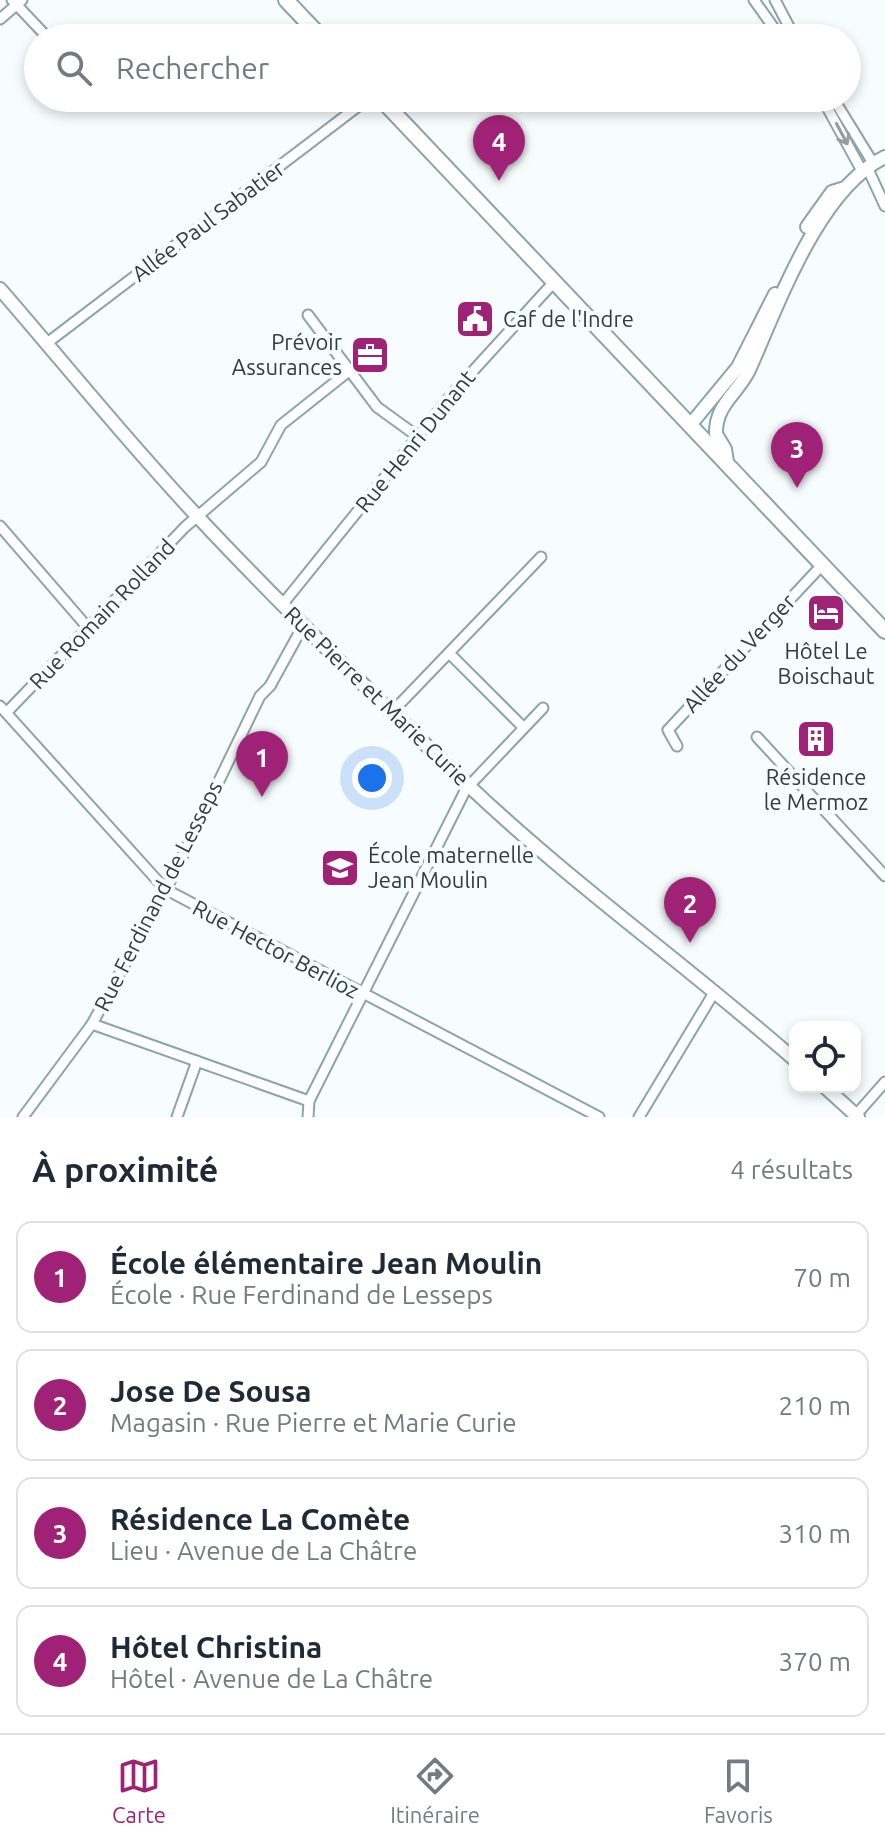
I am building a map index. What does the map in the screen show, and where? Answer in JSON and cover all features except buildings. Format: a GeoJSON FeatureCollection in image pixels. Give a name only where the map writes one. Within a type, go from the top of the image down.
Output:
{"type":"FeatureCollection","features":[{"type":"Feature","properties":{"kind":"main road"},"geometry":{"type":"LineString","coordinates":[[295,3],[311,24]]}},
{"type":"Feature","properties":{"kind":"main road"},"geometry":{"type":"LineString","coordinates":[[393,112],[885,631]]}},
{"type":"Feature","properties":{"kind":"street"},"geometry":{"type":"LineString","coordinates":[[754,0],[770,24]]}},
{"type":"Feature","properties":{"kind":"street"},"geometry":{"type":"LineString","coordinates":[[764,0],[771,24]]}},
{"type":"Feature","properties":{"kind":"street"},"geometry":{"type":"LineString","coordinates":[[775,0],[788,24]]}},
{"type":"Feature","properties":{"kind":"street"},"geometry":{"type":"LineString","coordinates":[[0,19],[17,2],[36,24]]}},
{"type":"Feature","properties":{"kind":"street","name":"Allée Paul Sabatier"},"geometry":{"type":"LineString","coordinates":[[47,343],[351,112]]}},
{"type":"Feature","properties":{"kind":"street"},"geometry":{"type":"LineString","coordinates":[[833,112],[872,164]]}},
{"type":"Feature","properties":{"kind":"street"},"geometry":{"type":"LineString","coordinates":[[841,112],[872,164],[885,206]]}},
{"type":"Feature","properties":{"kind":"street"},"geometry":{"type":"LineString","coordinates":[[727,462],[725,449],[716,434],[722,407],[747,373],[817,227],[845,188],[872,164]]}},
{"type":"Feature","properties":{"kind":"street"},"geometry":{"type":"LineString","coordinates":[[691,424],[744,357],[817,210],[832,192],[845,188]]}},
{"type":"Feature","properties":{"kind":"street","name":"Rue Henri Dunant"},"geometry":{"type":"LineString","coordinates":[[282,605],[417,436],[554,282]]}},
{"type":"Feature","properties":{"kind":"street","name":"Rue Pierre et Marie Curie"},"geometry":{"type":"LineString","coordinates":[[0,289],[197,517],[303,626],[469,786],[619,916],[715,991],[789,1055]]}},
{"type":"Feature","properties":{"kind":"street"},"geometry":{"type":"LineString","coordinates":[[308,315],[377,407],[417,436]]}},
{"type":"Feature","properties":{"kind":"street","name":"Rue Romain Rolland"},"geometry":{"type":"LineString","coordinates":[[4,709],[89,629],[197,517],[261,462],[281,425],[349,371]]}},
{"type":"Feature","properties":{"kind":"street"},"geometry":{"type":"LineString","coordinates":[[676,409],[691,411],[722,407]]}},
{"type":"Feature","properties":{"kind":"street"},"geometry":{"type":"LineString","coordinates":[[0,526],[89,629]]}},
{"type":"Feature","properties":{"kind":"street"},"geometry":{"type":"LineString","coordinates":[[392,712],[541,557]]}},
{"type":"Feature","properties":{"kind":"street","name":"Allée du Verger"},"geometry":{"type":"LineString","coordinates":[[677,746],[668,730],[823,564]]}},
{"type":"Feature","properties":{"kind":"street","name":"Rue Ferdinand de Lesseps"},"geometry":{"type":"LineString","coordinates":[[23,1117],[92,1024],[165,889],[260,696],[270,686],[303,626]]}},
{"type":"Feature","properties":{"kind":"street"},"geometry":{"type":"LineString","coordinates":[[449,653],[523,727]]}},
{"type":"Feature","properties":{"kind":"street"},"geometry":{"type":"LineString","coordinates":[[308,1117],[309,1101],[469,786],[543,708]]}},
{"type":"Feature","properties":{"kind":"street","name":"Rue Hector Berlioz"},"geometry":{"type":"LineString","coordinates":[[4,709],[165,889],[599,1117]]}},
{"type":"Feature","properties":{"kind":"street"},"geometry":{"type":"LineString","coordinates":[[757,737],[885,876]]}},
{"type":"Feature","properties":{"kind":"street"},"geometry":{"type":"LineString","coordinates":[[639,1117],[715,991]]}},
{"type":"Feature","properties":{"kind":"street"},"geometry":{"type":"LineString","coordinates":[[92,1024],[309,1101]]}},
{"type":"Feature","properties":{"kind":"street"},"geometry":{"type":"LineString","coordinates":[[177,1117],[197,1061]]}},
{"type":"Feature","properties":{"kind":"street"},"geometry":{"type":"LineString","coordinates":[[832,1093],[857,1116],[885,1082]]}},
{"type":"Feature","properties":{"kind":"place","name":"Hôtel Christina"},"geometry":{"type":"Point","coordinates":[499,181]}},
{"type":"Feature","properties":{"kind":"place","name":"Caf de l'Indre"},"geometry":{"type":"Point","coordinates":[475,319]}},
{"type":"Feature","properties":{"kind":"place","name":"Prévoir Assurances"},"geometry":{"type":"Point","coordinates":[370,355]}},
{"type":"Feature","properties":{"kind":"place","name":"Résidence La Comète"},"geometry":{"type":"Point","coordinates":[797,488]}},
{"type":"Feature","properties":{"kind":"place","name":"Hôtel Le Boischaut"},"geometry":{"type":"Point","coordinates":[826,613]}},
{"type":"Feature","properties":{"kind":"place","name":"Résidence le Mermoz"},"geometry":{"type":"Point","coordinates":[816,739]}},
{"type":"Feature","properties":{"kind":"place","name":"École élémentaire Jean Moulin"},"geometry":{"type":"Point","coordinates":[262,797]}},
{"type":"Feature","properties":{"kind":"place","name":"École maternelle Jean Moulin"},"geometry":{"type":"Point","coordinates":[340,868]}},
{"type":"Feature","properties":{"kind":"place","name":"Jose De Sousa"},"geometry":{"type":"Point","coordinates":[690,943]}}]}
